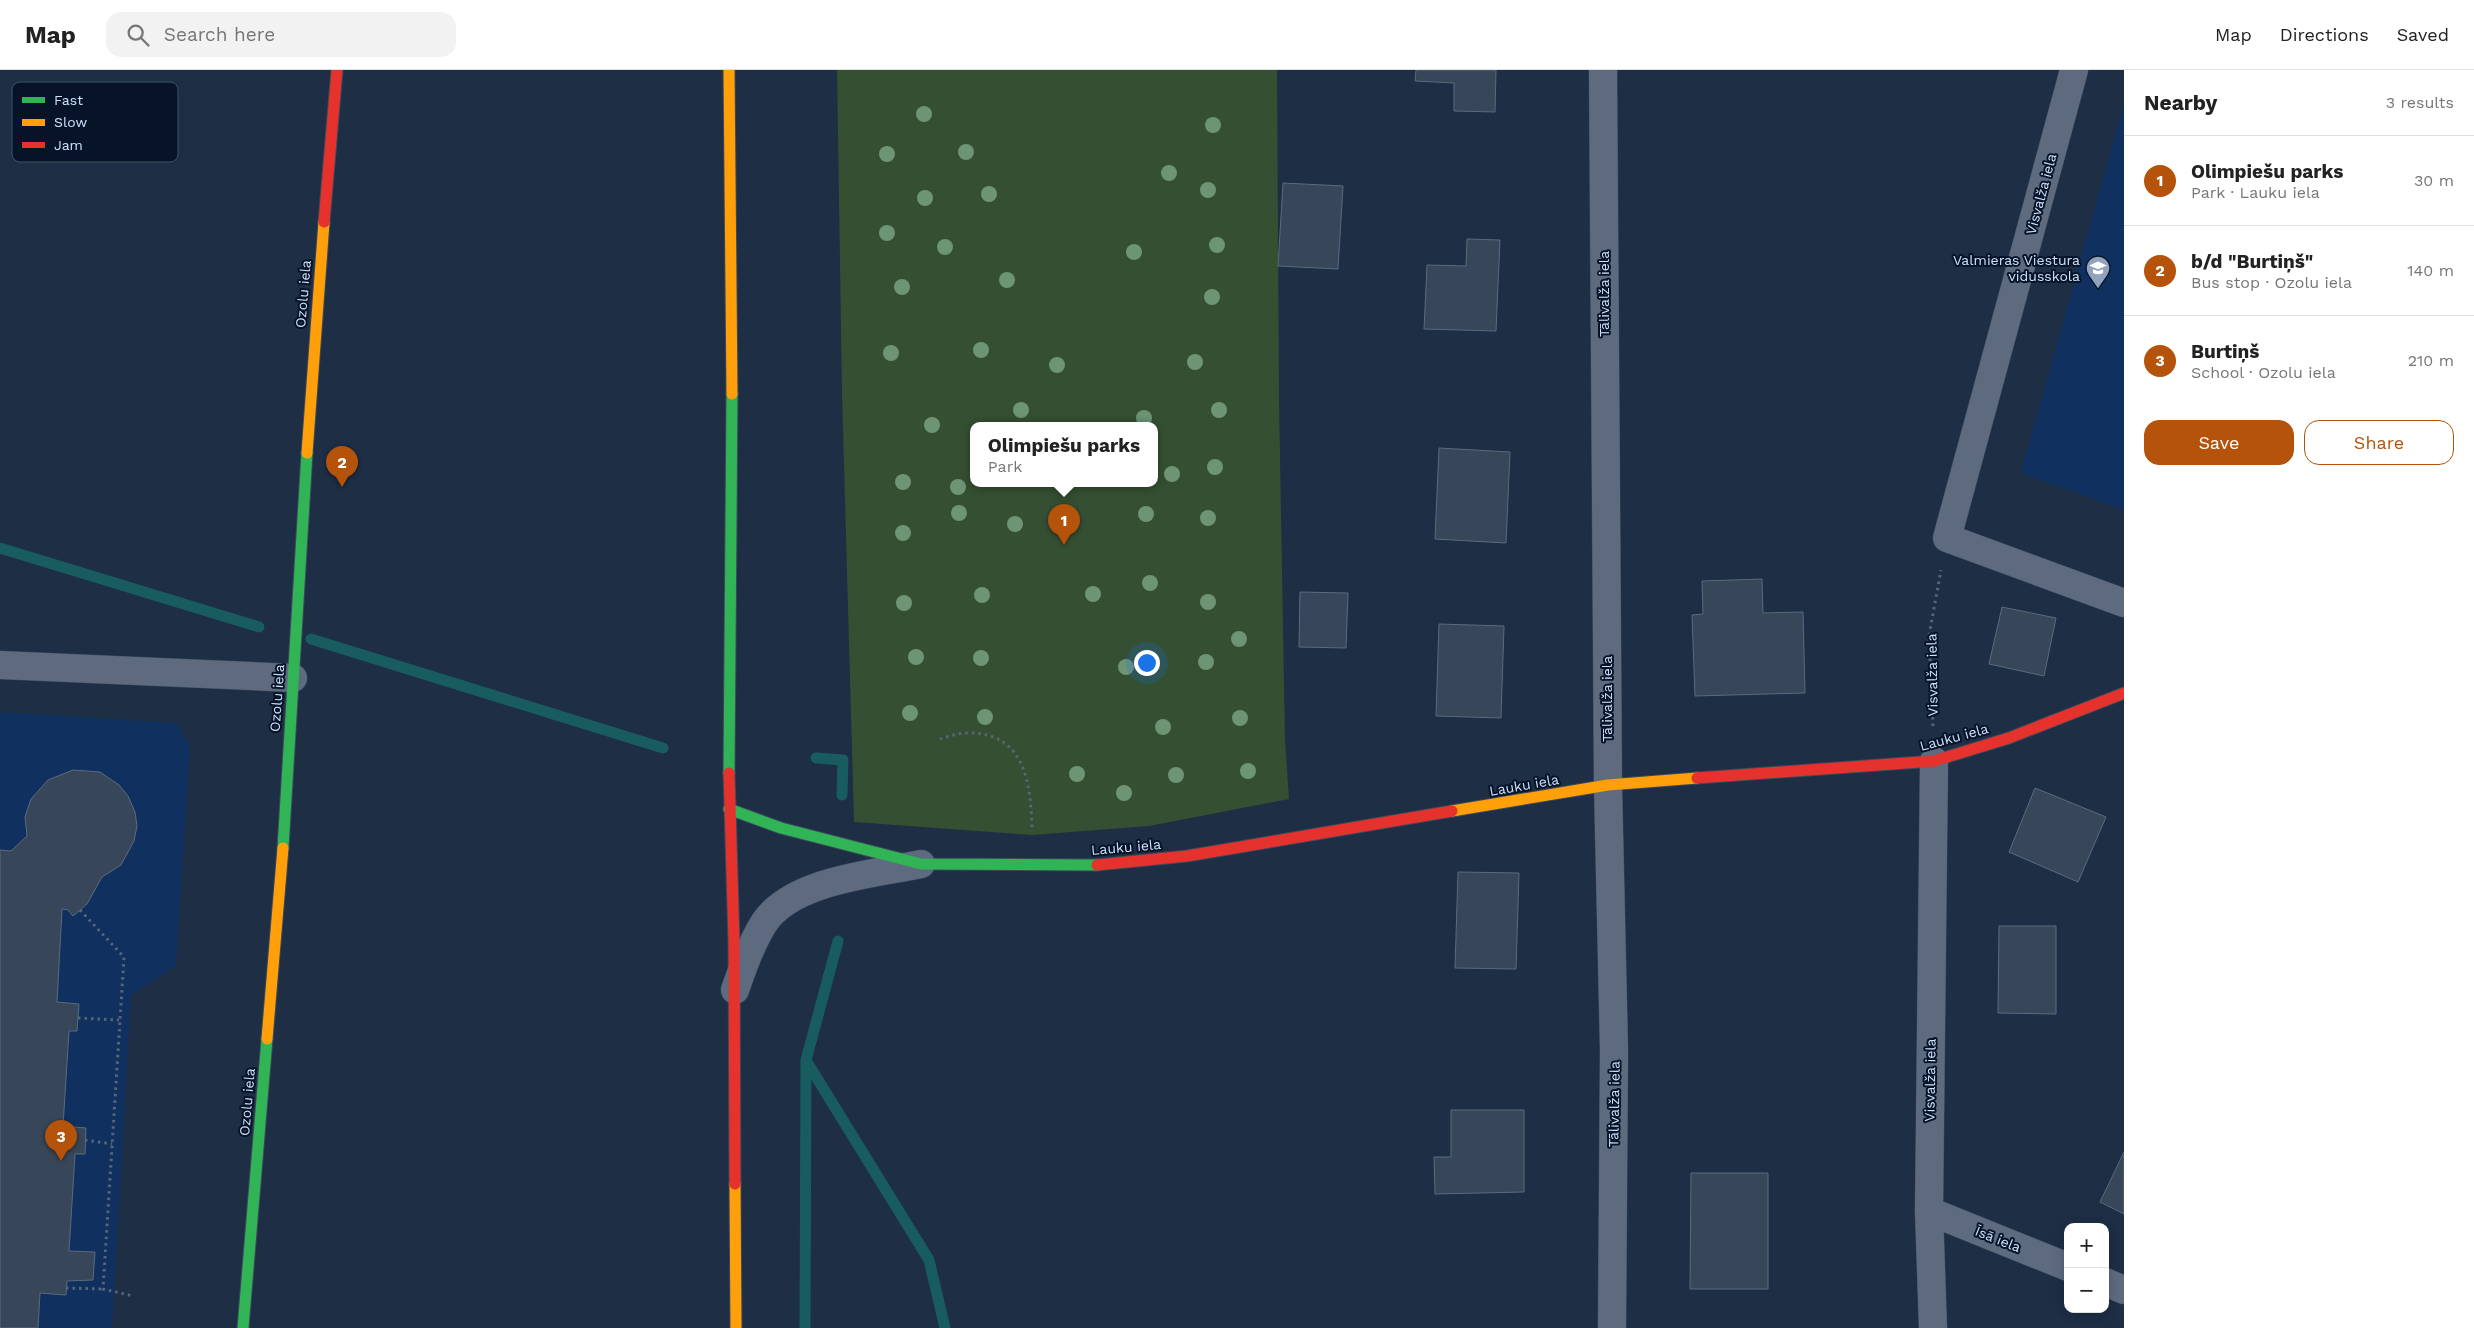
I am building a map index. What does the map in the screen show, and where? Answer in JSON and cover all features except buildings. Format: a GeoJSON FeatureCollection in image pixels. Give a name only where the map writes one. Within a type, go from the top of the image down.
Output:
{"type":"FeatureCollection","features":[{"type":"Feature","properties":{"kind":"main road","name":"Ozolu iela"},"geometry":{"type":"LineString","coordinates":[[243,1328],[280,884],[313,355],[337,70]]}},
{"type":"Feature","properties":{"kind":"main road"},"geometry":{"type":"LineString","coordinates":[[729,70],[733,485],[729,809],[734,994],[736,1328]]}},
{"type":"Feature","properties":{"kind":"main road","name":"Lauku iela"},"geometry":{"type":"LineString","coordinates":[[729,809],[781,828],[838,845],[921,864],[1110,865],[1187,856],[1608,785],[1934,761],[2010,738],[2124,693]]}},
{"type":"Feature","properties":{"kind":"street","name":"Tālivalža iela"},"geometry":{"type":"LineString","coordinates":[[1603,70],[1608,785],[1614,1050],[1612,1328]]}},
{"type":"Feature","properties":{"kind":"street","name":"Visvalža iela"},"geometry":{"type":"LineString","coordinates":[[1947,538],[2074,70]]}},
{"type":"Feature","properties":{"kind":"street"},"geometry":{"type":"LineString","coordinates":[[1947,538],[2124,603]]}},
{"type":"Feature","properties":{"kind":"street"},"geometry":{"type":"LineString","coordinates":[[0,665],[293,678]]}},
{"type":"Feature","properties":{"kind":"street","name":"Visvalža iela"},"geometry":{"type":"LineString","coordinates":[[1933,1328],[1929,1211],[1934,761]]}},
{"type":"Feature","properties":{"kind":"street"},"geometry":{"type":"LineString","coordinates":[[734,994],[748,955],[764,922],[782,904],[803,892],[827,884],[921,864]]}},
{"type":"Feature","properties":{"kind":"street","name":"Īsā iela"},"geometry":{"type":"LineString","coordinates":[[1929,1211],[2064,1265]]}},
{"type":"Feature","properties":{"kind":"street"},"geometry":{"type":"LineString","coordinates":[[2109,1284],[2124,1290]]}},
{"type":"Feature","properties":{"kind":"path","name":"Visvalža iela"},"geometry":{"type":"LineString","coordinates":[[1934,761],[1930,636],[1947,538]]}},
{"type":"Feature","properties":{"kind":"path"},"geometry":{"type":"LineString","coordinates":[[940,739],[964,732],[989,734],[1010,748],[1024,767],[1031,797],[1032,836],[1028,864]]}},
{"type":"Feature","properties":{"kind":"path"},"geometry":{"type":"LineString","coordinates":[[80,910],[124,957],[103,1289]]}},
{"type":"Feature","properties":{"kind":"path"},"geometry":{"type":"LineString","coordinates":[[78,1018],[119,1020]]}},
{"type":"Feature","properties":{"kind":"path"},"geometry":{"type":"LineString","coordinates":[[85,1140],[112,1144]]}},
{"type":"Feature","properties":{"kind":"path"},"geometry":{"type":"LineString","coordinates":[[66,1288],[103,1289],[133,1296]]}},
{"type":"Feature","properties":{"kind":"shaded area","name":"Valmieras Viestura vidusskola"},"geometry":{"type":"Polygon","coordinates":[[[2124,104],[2124,510],[2021,473],[2124,104]]]}},
{"type":"Feature","properties":{"kind":"shaded area"},"geometry":{"type":"Polygon","coordinates":[[[0,712],[176,723],[190,746],[176,966],[131,995],[112,1328],[0,1328],[0,712]]]}},
{"type":"Feature","properties":{"kind":"green space"},"geometry":{"type":"Polygon","coordinates":[[[837,70],[1277,70],[1279,399],[1285,739],[1289,799],[1149,826],[1032,835],[854,822],[842,394],[837,70]]]}},
{"type":"Feature","properties":{"kind":"waterway"},"geometry":{"type":"LineString","coordinates":[[0,548],[259,627]]}},
{"type":"Feature","properties":{"kind":"waterway"},"geometry":{"type":"LineString","coordinates":[[311,639],[663,748]]}},
{"type":"Feature","properties":{"kind":"waterway"},"geometry":{"type":"LineString","coordinates":[[816,758],[843,760],[842,795]]}},
{"type":"Feature","properties":{"kind":"waterway"},"geometry":{"type":"LineString","coordinates":[[805,1328],[806,1060],[838,941]]}},
{"type":"Feature","properties":{"kind":"waterway"},"geometry":{"type":"LineString","coordinates":[[807,1062],[929,1260],[945,1328]]}},
{"type":"Feature","properties":{"kind":"traffic: fast"},"geometry":{"type":"LineString","coordinates":[[729,773],[732,394]]}},
{"type":"Feature","properties":{"kind":"traffic: fast"},"geometry":{"type":"LineString","coordinates":[[283,848],[307,453]]}},
{"type":"Feature","properties":{"kind":"traffic: fast"},"geometry":{"type":"LineString","coordinates":[[729,809],[781,828],[921,864],[1097,865]]}},
{"type":"Feature","properties":{"kind":"traffic: fast"},"geometry":{"type":"LineString","coordinates":[[243,1328],[267,1039]]}},
{"type":"Feature","properties":{"kind":"traffic: slow"},"geometry":{"type":"LineString","coordinates":[[729,70],[732,394]]}},
{"type":"Feature","properties":{"kind":"traffic: slow"},"geometry":{"type":"LineString","coordinates":[[307,453],[324,222]]}},
{"type":"Feature","properties":{"kind":"traffic: slow"},"geometry":{"type":"LineString","coordinates":[[1452,811],[1608,785],[1697,778]]}},
{"type":"Feature","properties":{"kind":"traffic: slow"},"geometry":{"type":"LineString","coordinates":[[267,1039],[283,848]]}},
{"type":"Feature","properties":{"kind":"traffic: slow"},"geometry":{"type":"LineString","coordinates":[[735,1184],[736,1328]]}},
{"type":"Feature","properties":{"kind":"traffic: jam"},"geometry":{"type":"LineString","coordinates":[[324,222],[337,70]]}},
{"type":"Feature","properties":{"kind":"traffic: jam"},"geometry":{"type":"LineString","coordinates":[[1697,778],[1934,761],[2009,738],[2124,693]]}},
{"type":"Feature","properties":{"kind":"traffic: jam"},"geometry":{"type":"LineString","coordinates":[[729,773],[734,942],[735,1184]]}},
{"type":"Feature","properties":{"kind":"traffic: jam"},"geometry":{"type":"LineString","coordinates":[[1097,865],[1187,856],[1452,811]]}},
{"type":"Feature","properties":{"kind":"place","name":"Valmieras Viestura vidusskola"},"geometry":{"type":"Point","coordinates":[2098,289]}},
{"type":"Feature","properties":{"kind":"place","name":"b/d \"Burtiņš\""},"geometry":{"type":"Point","coordinates":[342,487]}},
{"type":"Feature","properties":{"kind":"place","name":"Olimpiešu parks"},"geometry":{"type":"Point","coordinates":[1064,545]}},
{"type":"Feature","properties":{"kind":"place","name":"Burtiņš"},"geometry":{"type":"Point","coordinates":[61,1161]}}]}
